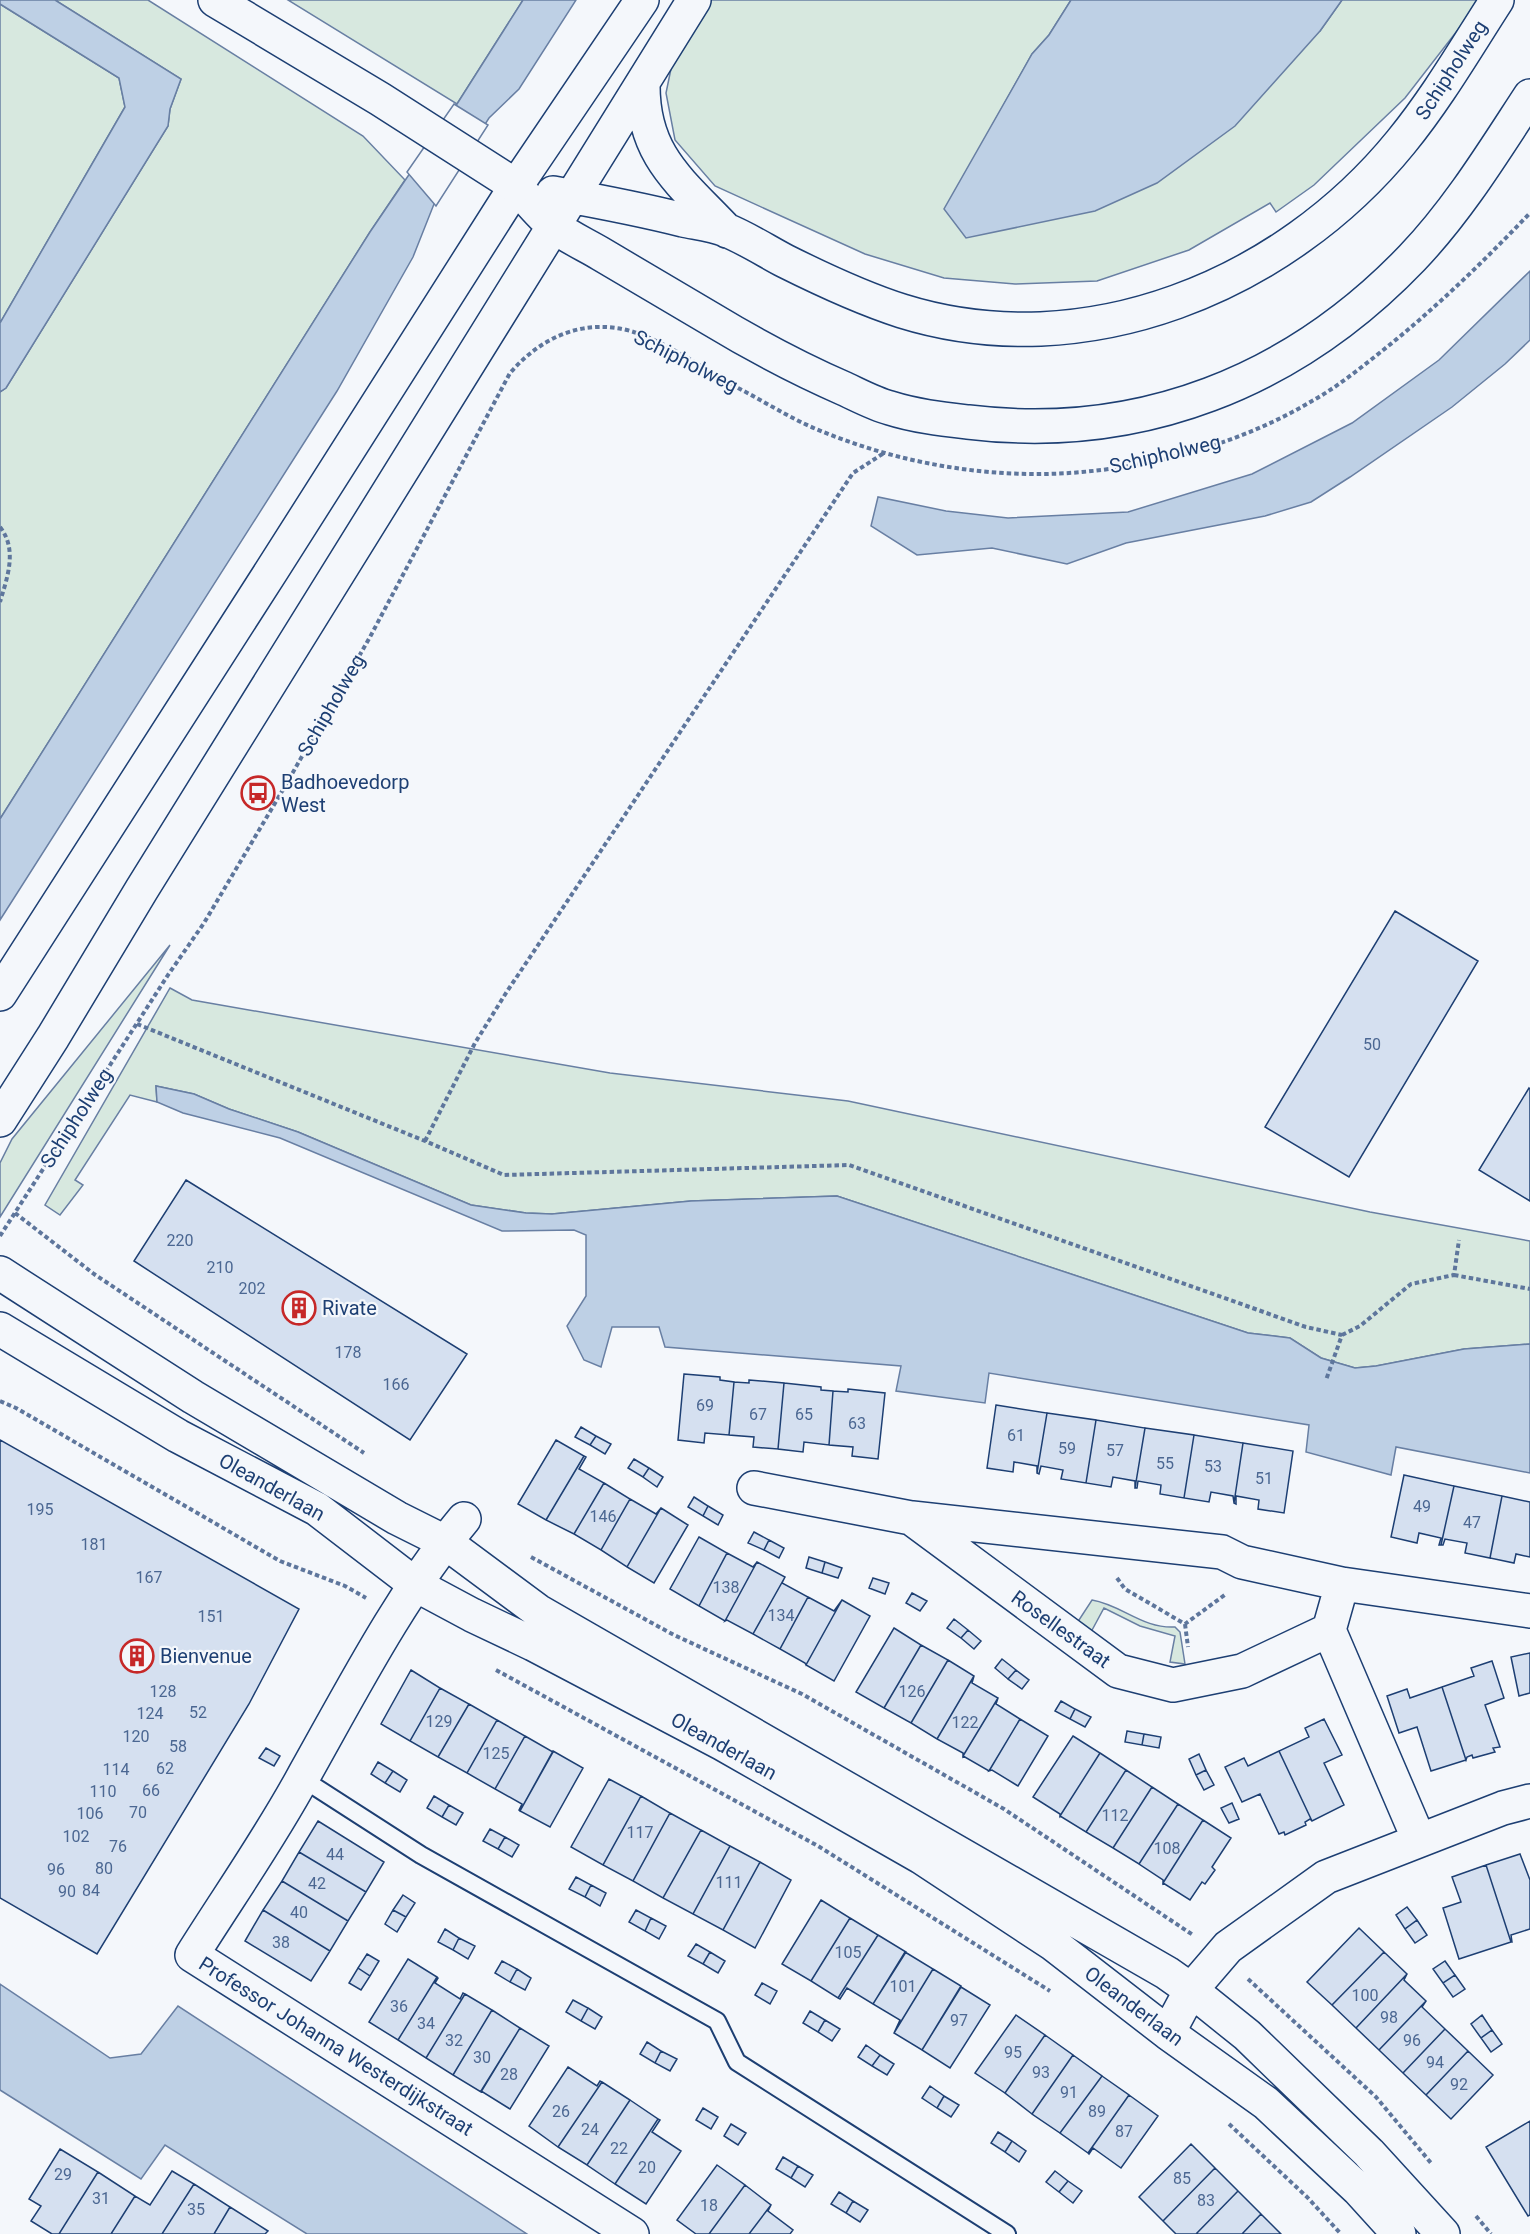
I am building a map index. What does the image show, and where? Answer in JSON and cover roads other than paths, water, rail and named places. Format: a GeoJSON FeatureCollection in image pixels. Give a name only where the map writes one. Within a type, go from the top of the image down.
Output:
{"type":"FeatureCollection","features":[{"type":"Feature","properties":{"kind":"main road"},"geometry":{"type":"LineString","coordinates":[[215,0],[508,181],[554,226],[736,334],[806,372],[889,408],[925,416],[992,425],[1096,424],[1158,411],[1225,389],[1275,364],[1354,313],[1414,255],[1489,159],[1530,96]]}},
{"type":"Feature","properties":{"kind":"main road"},"geometry":{"type":"LineString","coordinates":[[0,994],[260,591],[508,181],[642,0]]}},
{"type":"Feature","properties":{"kind":"main road"},"geometry":{"type":"LineString","coordinates":[[0,1120],[694,0]]}},
{"type":"Feature","properties":{"kind":"main road","name":"Schipholweg"},"geometry":{"type":"LineString","coordinates":[[508,181],[573,197],[639,209],[727,231],[822,280],[903,312],[969,325],[1040,328],[1107,322],[1162,308],[1190,298],[1275,254],[1316,227],[1349,198],[1395,149],[1421,117],[1497,0]]}},
{"type":"Feature","properties":{"kind":"main road","name":"Schipholweg"},"geometry":{"type":"LineString","coordinates":[[643,83],[645,118],[657,152],[668,168],[727,231]]}},
{"type":"Feature","properties":{"kind":"main road","name":"Oleanderlaan"},"geometry":{"type":"LineString","coordinates":[[0,1273],[193,1396],[397,1518],[455,1531],[538,1611],[1167,1973],[1247,2035],[1369,2153],[1443,2234]]}},
{"type":"Feature","properties":{"kind":"main road","name":"Oleanderlaan"},"geometry":{"type":"LineString","coordinates":[[0,1329],[178,1436],[317,1509],[416,1586],[533,1644],[723,1744],[921,1857],[1053,1944],[1168,2033],[1266,2103],[1358,2189],[1399,2234]]}},
{"type":"Feature","properties":{"kind":"main road","name":"Rosellestraat"},"geometry":{"type":"LineString","coordinates":[[754,1488],[911,1518],[1222,1552],[1242,1562],[1342,1584],[1530,1611]]}},
{"type":"Feature","properties":{"kind":"main road","name":"Rosellestraat"},"geometry":{"type":"LineString","coordinates":[[911,1518],[1118,1671],[1173,1685],[1183,1684],[1242,1671],[1329,1630]]}},
{"type":"Feature","properties":{"kind":"main road","name":"Professor Johanna Westerdijkstraat"},"geometry":{"type":"LineString","coordinates":[[455,1531],[397,1615],[303,1779],[192,1955],[632,2234]]}},
{"type":"Feature","properties":{"kind":"main road"},"geometry":{"type":"LineString","coordinates":[[1342,1584],[1329,1630],[1419,1840]]}},
{"type":"Feature","properties":{"kind":"main road"},"geometry":{"type":"LineString","coordinates":[[1168,2033],[1191,1990],[1228,1947],[1326,1877],[1503,1808],[1530,1801]]}},
{"type":"Feature","properties":{"kind":"lane"},"geometry":{"type":"LineString","coordinates":[[303,1779],[421,1855],[717,2021],[737,2062],[1007,2234]]}},
{"type":"Feature","properties":{"kind":"water"},"geometry":{"type":"Polygon","coordinates":[[[0,0],[55,0],[181,79],[170,109],[168,126],[6,388],[0,392],[0,323],[125,107],[119,78],[0,4],[0,0]]]}},
{"type":"Feature","properties":{"kind":"water"},"geometry":{"type":"Polygon","coordinates":[[[523,0],[576,0],[519,89],[489,118],[434,204],[413,257],[337,391],[0,920],[0,819],[370,232],[457,104],[523,0]]]}},
{"type":"Feature","properties":{"kind":"water"},"geometry":{"type":"Polygon","coordinates":[[[1071,0],[1342,0],[1320,31],[1235,126],[1157,183],[1095,211],[966,238],[944,209],[1032,54],[1049,35],[1071,0]]]}},
{"type":"Feature","properties":{"kind":"water"},"geometry":{"type":"Polygon","coordinates":[[[1530,271],[1530,340],[1505,364],[1452,407],[1311,502],[1265,516],[1126,543],[1067,564],[992,548],[917,555],[871,526],[878,497],[946,511],[1008,518],[1128,512],[1252,474],[1352,423],[1439,360],[1530,271]]]}},
{"type":"Feature","properties":{"kind":"water"},"geometry":{"type":"Polygon","coordinates":[[[156,1086],[194,1094],[229,1109],[298,1132],[471,1205],[526,1213],[552,1214],[691,1201],[837,1196],[1248,1333],[1290,1338],[1321,1358],[1355,1368],[1464,1349],[1530,1344],[1530,1473],[1396,1447],[1391,1475],[1306,1452],[1309,1425],[989,1373],[985,1403],[896,1391],[901,1366],[665,1347],[659,1327],[612,1327],[601,1367],[584,1360],[567,1326],[586,1296],[586,1235],[574,1230],[502,1231],[280,1138],[183,1113],[157,1102],[156,1086]]]}},
{"type":"Feature","properties":{"kind":"water"},"geometry":{"type":"Polygon","coordinates":[[[0,1984],[110,2058],[141,2054],[178,2006],[527,2234],[307,2234],[165,2145],[141,2179],[0,2090],[0,1984]]]}},
{"type":"Feature","properties":{"kind":"place","name":"Badhoevedorp West"},"geometry":{"type":"Point","coordinates":[258,793]}},
{"type":"Feature","properties":{"kind":"place","name":"Rivate"},"geometry":{"type":"Point","coordinates":[299,1308]}},
{"type":"Feature","properties":{"kind":"place","name":"Bienvenue"},"geometry":{"type":"Point","coordinates":[137,1656]}}]}
